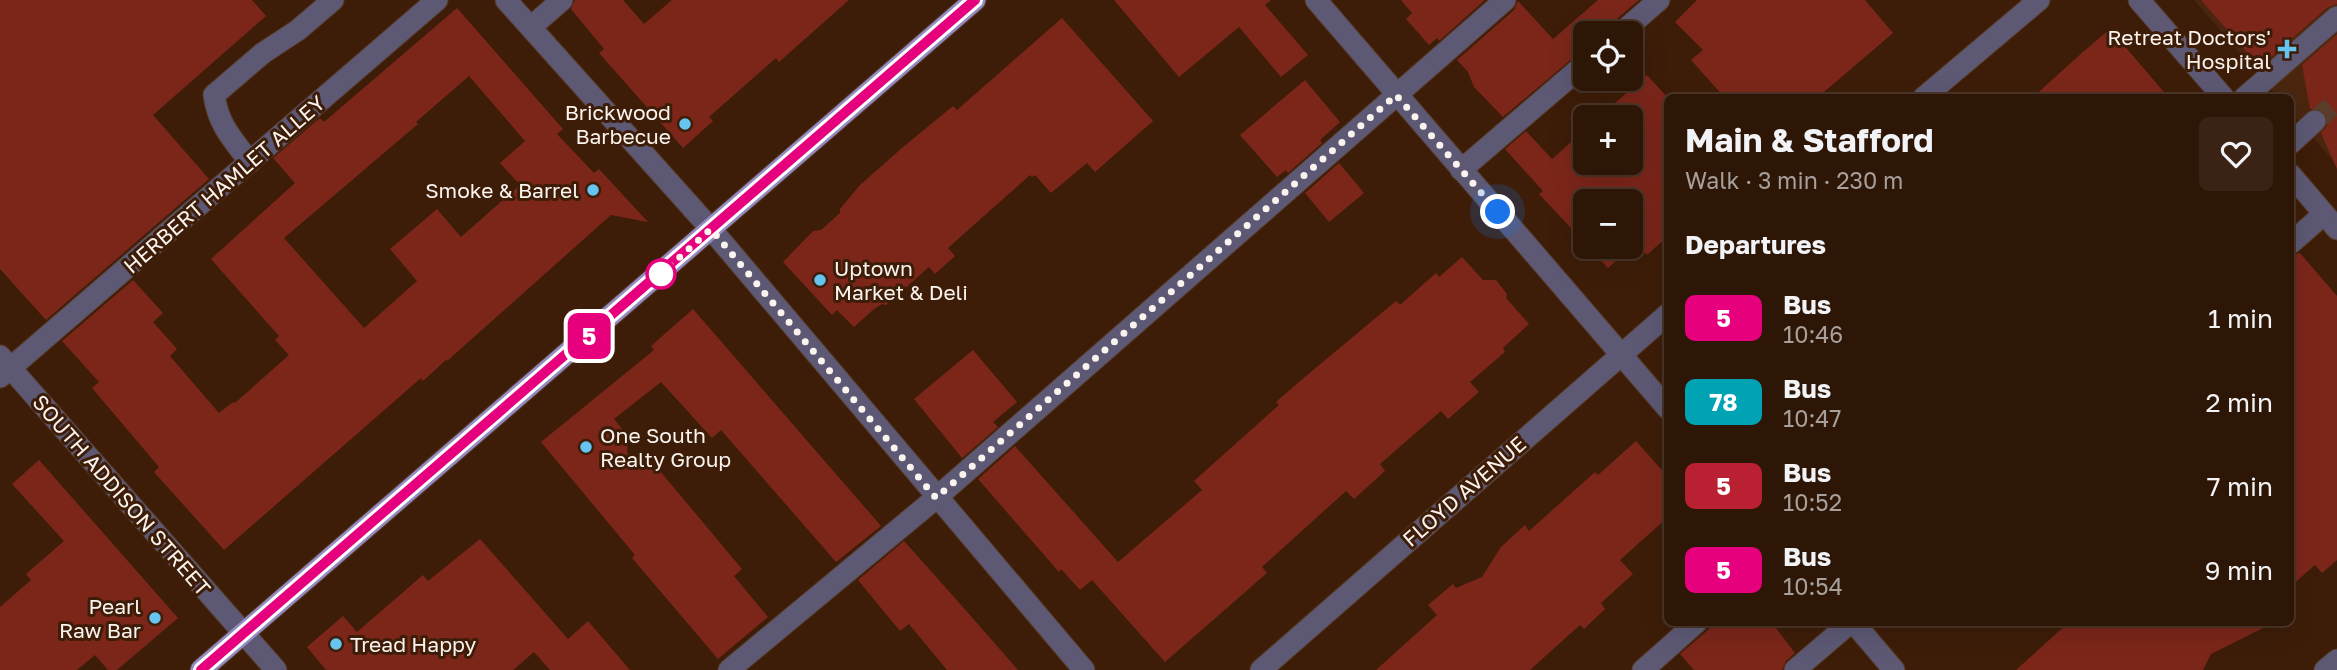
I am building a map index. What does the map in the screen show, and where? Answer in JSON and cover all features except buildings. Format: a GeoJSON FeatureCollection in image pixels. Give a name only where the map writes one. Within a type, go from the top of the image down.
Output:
{"type":"FeatureCollection","features":[{"type":"Feature","properties":{"kind":"main road"},"geometry":{"type":"LineString","coordinates":[[201,670],[975,0]]}},
{"type":"Feature","properties":{"kind":"street"},"geometry":{"type":"LineString","coordinates":[[250,162],[226,131],[217,112],[214,94],[333,0]]}},
{"type":"Feature","properties":{"kind":"street","name":"HERBERT HAMLET ALLEY"},"geometry":{"type":"LineString","coordinates":[[4,367],[250,162],[437,0]]}},
{"type":"Feature","properties":{"kind":"street"},"geometry":{"type":"LineString","coordinates":[[506,0],[711,229],[1084,670]]}},
{"type":"Feature","properties":{"kind":"street"},"geometry":{"type":"LineString","coordinates":[[530,27],[562,0]]}},
{"type":"Feature","properties":{"kind":"street"},"geometry":{"type":"LineString","coordinates":[[1316,0],[1664,404]]}},
{"type":"Feature","properties":{"kind":"street"},"geometry":{"type":"LineString","coordinates":[[729,670],[936,498],[1505,0]]}},
{"type":"Feature","properties":{"kind":"street"},"geometry":{"type":"LineString","coordinates":[[1635,21],[1660,0]]}},
{"type":"Feature","properties":{"kind":"street"},"geometry":{"type":"LineString","coordinates":[[1928,94],[2039,0]]}},
{"type":"Feature","properties":{"kind":"street"},"geometry":{"type":"LineString","coordinates":[[2139,0],[2221,94]]}},
{"type":"Feature","properties":{"kind":"street"},"geometry":{"type":"LineString","coordinates":[[2249,94],[2337,17]]}},
{"type":"Feature","properties":{"kind":"street"},"geometry":{"type":"LineString","coordinates":[[1461,170],[1573,74]]}},
{"type":"Feature","properties":{"kind":"street"},"geometry":{"type":"LineString","coordinates":[[2294,140],[2315,121]]}},
{"type":"Feature","properties":{"kind":"street"},"geometry":{"type":"LineString","coordinates":[[2294,178],[2331,221],[2294,241]]}},
{"type":"Feature","properties":{"kind":"street","name":"FLOYD AVENUE"},"geometry":{"type":"LineString","coordinates":[[1261,670],[1664,317]]}},
{"type":"Feature","properties":{"kind":"street","name":"SOUTH ADDISON STREET"},"geometry":{"type":"LineString","coordinates":[[4,367],[276,670]]}},
{"type":"Feature","properties":{"kind":"street"},"geometry":{"type":"LineString","coordinates":[[1643,670],[1693,626]]}},
{"type":"Feature","properties":{"kind":"street"},"geometry":{"type":"LineString","coordinates":[[1795,670],[1848,626]]}},
{"type":"Feature","properties":{"kind":"street"},"geometry":{"type":"LineString","coordinates":[[1855,626],[1894,670]]}},
{"type":"Feature","properties":{"kind":"street"},"geometry":{"type":"LineString","coordinates":[[2325,670],[2337,660]]}},
{"type":"Feature","properties":{"kind":"shaded area","name":"Retreat Doctors' Hospital"},"geometry":{"type":"Polygon","coordinates":[[[2194,0],[2337,0],[2337,165],[2294,115],[2294,94],[2276,94],[2194,0]]]}},
{"type":"Feature","properties":{"kind":"tunnel"},"geometry":{"type":"LineString","coordinates":[[2315,121],[2337,102]]}},
{"type":"Feature","properties":{"kind":"bus line","name":"5"},"geometry":{"type":"LineString","coordinates":[[201,670],[975,0]]}},
{"type":"Feature","properties":{"kind":"place","name":"Retreat Doctors' Hospital"},"geometry":{"type":"Point","coordinates":[2287,49]}},
{"type":"Feature","properties":{"kind":"place","name":"Brickwood Barbecue"},"geometry":{"type":"Point","coordinates":[685,124]}},
{"type":"Feature","properties":{"kind":"place","name":"Smoke & Barrel"},"geometry":{"type":"Point","coordinates":[593,190]}},
{"type":"Feature","properties":{"kind":"place","name":"Uptown Market & Deli"},"geometry":{"type":"Point","coordinates":[820,280]}},
{"type":"Feature","properties":{"kind":"place","name":"One South Realty Group"},"geometry":{"type":"Point","coordinates":[586,447]}},
{"type":"Feature","properties":{"kind":"place","name":"Pearl Raw Bar"},"geometry":{"type":"Point","coordinates":[155,618]}},
{"type":"Feature","properties":{"kind":"place","name":"Tread Happy"},"geometry":{"type":"Point","coordinates":[336,644]}},
{"type":"Feature","properties":{"kind":"route"},"geometry":{"type":"LineString","coordinates":[[661,274],[711,229],[936,498],[1396,95],[1498,212]]}}]}
